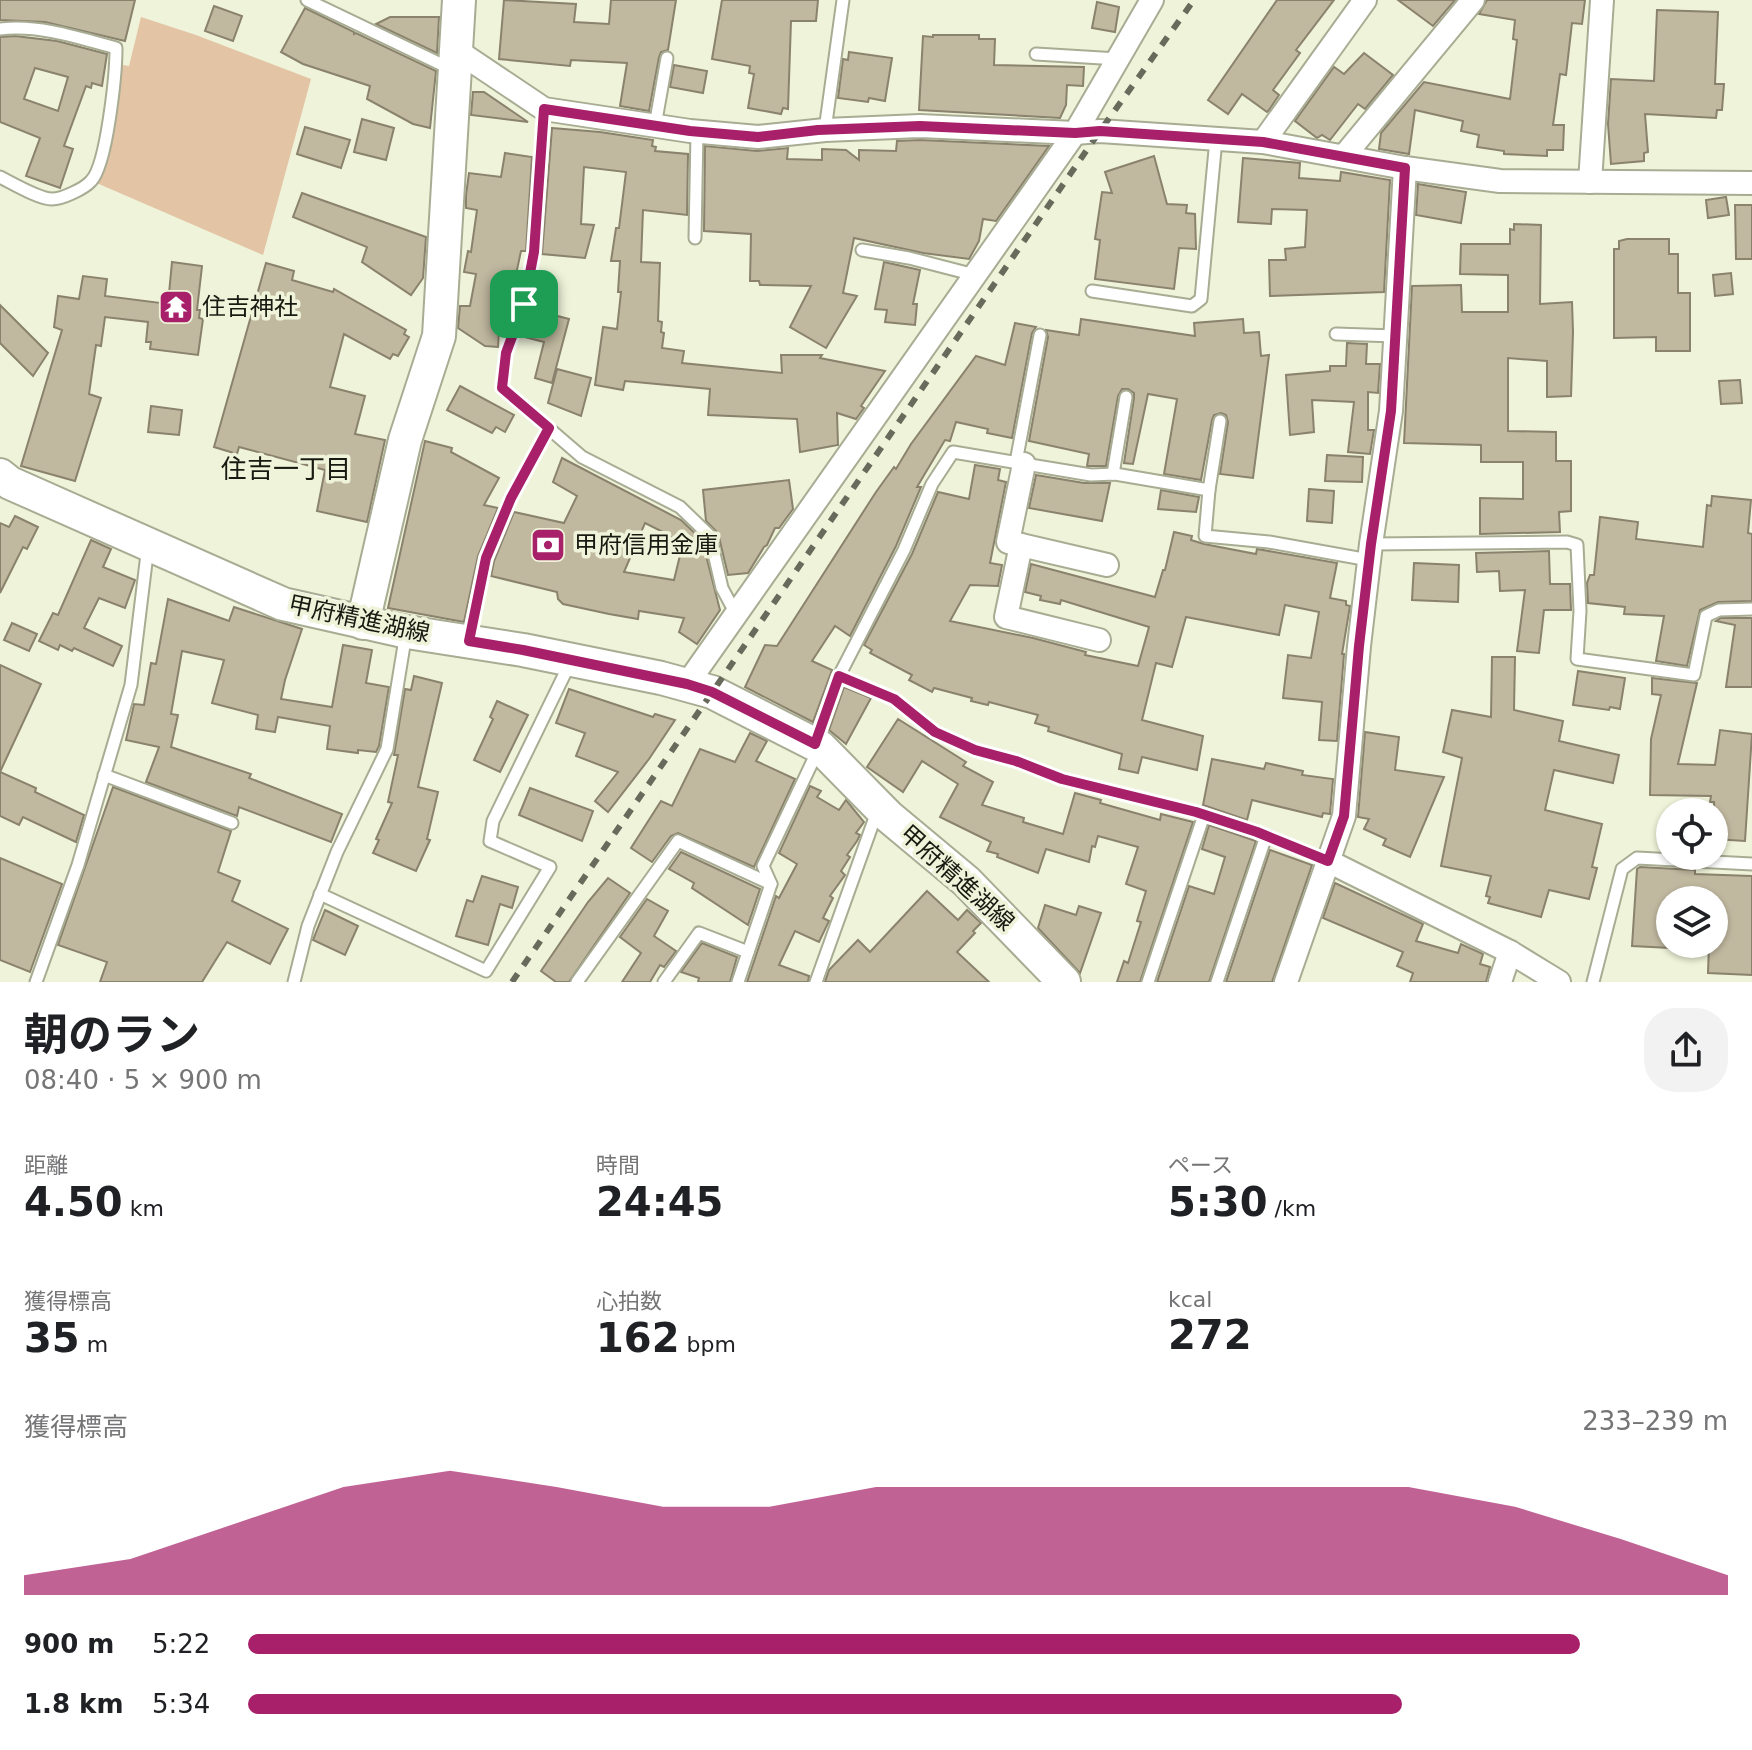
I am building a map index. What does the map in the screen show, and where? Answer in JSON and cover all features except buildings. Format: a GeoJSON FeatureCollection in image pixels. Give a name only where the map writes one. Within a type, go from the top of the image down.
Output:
{"type":"FeatureCollection","features":[{"type":"Feature","properties":{"kind":"main road"},"geometry":{"type":"LineString","coordinates":[[363,623],[405,440],[439,336],[459,0]]}},
{"type":"Feature","properties":{"kind":"main road","name":"甲府精進湖線"},"geometry":{"type":"LineString","coordinates":[[1,480],[283,604],[407,632],[572,660],[712,692],[817,745],[879,806],[966,881],[1064,982]]}},
{"type":"Feature","properties":{"kind":"street"},"geometry":{"type":"LineString","coordinates":[[687,684],[1075,133],[1152,0]]}},
{"type":"Feature","properties":{"kind":"street"},"geometry":{"type":"LineString","coordinates":[[1263,142],[1365,0]]}},
{"type":"Feature","properties":{"kind":"street"},"geometry":{"type":"LineString","coordinates":[[1344,156],[1473,0]]}},
{"type":"Feature","properties":{"kind":"street"},"geometry":{"type":"LineString","coordinates":[[1590,182],[1602,0]]}},
{"type":"Feature","properties":{"kind":"street"},"geometry":{"type":"LineString","coordinates":[[456,61],[544,109],[697,132],[758,137],[825,130],[920,126],[1075,133],[1100,131],[1263,142],[1405,168],[1500,181],[1752,183]]}},
{"type":"Feature","properties":{"kind":"street"},"geometry":{"type":"LineString","coordinates":[[1286,982],[1344,816],[1370,552],[1391,411],[1405,168]]}},
{"type":"Feature","properties":{"kind":"street"},"geometry":{"type":"LineString","coordinates":[[1020,463],[1008,542],[1107,565]]}},
{"type":"Feature","properties":{"kind":"street"},"geometry":{"type":"LineString","coordinates":[[1021,545],[1006,617],[1099,640]]}},
{"type":"Feature","properties":{"kind":"street"},"geometry":{"type":"LineString","coordinates":[[1328,861],[1510,952],[1559,982]]}},
{"type":"Feature","properties":{"kind":"street"},"geometry":{"type":"LineString","coordinates":[[1500,982],[1510,952]]}},
{"type":"Feature","properties":{"kind":"lane"},"geometry":{"type":"LineString","coordinates":[[307,0],[456,61]]}},
{"type":"Feature","properties":{"kind":"lane"},"geometry":{"type":"LineString","coordinates":[[825,130],[843,0]]}},
{"type":"Feature","properties":{"kind":"lane"},"geometry":{"type":"LineString","coordinates":[[0,29],[14,27],[58,34],[116,48],[116,64],[103,154],[92,181],[66,195],[50,199],[0,177]]}},
{"type":"Feature","properties":{"kind":"lane"},"geometry":{"type":"LineString","coordinates":[[1036,54],[1118,59]]}},
{"type":"Feature","properties":{"kind":"lane"},"geometry":{"type":"LineString","coordinates":[[655,126],[667,58]]}},
{"type":"Feature","properties":{"kind":"lane"},"geometry":{"type":"LineString","coordinates":[[544,109],[534,252],[524,304],[506,353],[502,388],[582,457],[680,507],[703,529],[710,536],[722,588],[736,615]]}},
{"type":"Feature","properties":{"kind":"lane"},"geometry":{"type":"LineString","coordinates":[[695,238],[697,132]]}},
{"type":"Feature","properties":{"kind":"lane"},"geometry":{"type":"LineString","coordinates":[[1092,291],[1192,306],[1201,299],[1216,139]]}},
{"type":"Feature","properties":{"kind":"lane"},"geometry":{"type":"LineString","coordinates":[[862,250],[975,275]]}},
{"type":"Feature","properties":{"kind":"lane"},"geometry":{"type":"LineString","coordinates":[[1336,334],[1395,336]]}},
{"type":"Feature","properties":{"kind":"lane"},"geometry":{"type":"LineString","coordinates":[[1020,463],[1040,335]]}},
{"type":"Feature","properties":{"kind":"lane"},"geometry":{"type":"LineString","coordinates":[[1113,474],[1126,397]]}},
{"type":"Feature","properties":{"kind":"lane"},"geometry":{"type":"LineString","coordinates":[[1220,421],[1205,536],[1370,552],[1567,542],[1577,545],[1580,611],[1577,659],[1694,675],[1706,616],[1719,610],[1752,609]]}},
{"type":"Feature","properties":{"kind":"lane"},"geometry":{"type":"LineString","coordinates":[[469,641],[486,558],[511,498],[549,428]]}},
{"type":"Feature","properties":{"kind":"lane"},"geometry":{"type":"LineString","coordinates":[[738,982],[771,884],[763,866],[817,745],[839,676],[904,550],[932,484],[953,452],[1091,475],[1113,474],[1209,490]]}},
{"type":"Feature","properties":{"kind":"lane"},"geometry":{"type":"LineString","coordinates":[[36,982],[78,865],[131,685],[148,545]]}},
{"type":"Feature","properties":{"kind":"lane"},"geometry":{"type":"LineString","coordinates":[[294,982],[308,926],[320,894],[387,749],[407,632]]}},
{"type":"Feature","properties":{"kind":"lane"},"geometry":{"type":"LineString","coordinates":[[320,894],[486,971],[550,867],[490,841],[493,821],[572,660]]}},
{"type":"Feature","properties":{"kind":"lane"},"geometry":{"type":"LineString","coordinates":[[839,676],[894,699],[935,732],[975,750],[1016,761],[1062,779],[1204,815],[1328,861]]}},
{"type":"Feature","properties":{"kind":"lane"},"geometry":{"type":"LineString","coordinates":[[104,775],[232,823]]}},
{"type":"Feature","properties":{"kind":"lane"},"geometry":{"type":"LineString","coordinates":[[816,982],[879,806]]}},
{"type":"Feature","properties":{"kind":"lane"},"geometry":{"type":"LineString","coordinates":[[1148,982],[1204,815]]}},
{"type":"Feature","properties":{"kind":"lane"},"geometry":{"type":"LineString","coordinates":[[1217,982],[1266,836]]}},
{"type":"Feature","properties":{"kind":"lane"},"geometry":{"type":"LineString","coordinates":[[577,982],[678,841],[771,884]]}},
{"type":"Feature","properties":{"kind":"lane"},"geometry":{"type":"LineString","coordinates":[[1593,982],[1622,869],[1637,858],[1752,864]]}},
{"type":"Feature","properties":{"kind":"lane"},"geometry":{"type":"LineString","coordinates":[[664,982],[699,933],[748,952]]}},
{"type":"Feature","properties":{"kind":"shaded area"},"geometry":{"type":"Polygon","coordinates":[[[141,17],[311,79],[263,255],[92,181],[116,64],[129,66],[141,17]]]}},
{"type":"Feature","properties":{"kind":"railway"},"geometry":{"type":"LineString","coordinates":[[512,982],[1100,131],[1194,0]]}},
{"type":"Feature","properties":{"kind":"place","name":"住吉神社"},"geometry":{"type":"Point","coordinates":[176,307]}},
{"type":"Feature","properties":{"kind":"place","name":"甲府信用金庫"},"geometry":{"type":"Point","coordinates":[548,545]}},
{"type":"Feature","properties":{"kind":"district","name":"住吉一丁目"},"geometry":{"type":"Point","coordinates":[286,469]}},
{"type":"Feature","properties":{"kind":"route"},"geometry":{"type":"LineString","coordinates":[[544,109],[690,131],[758,137],[818,130],[920,126],[1075,133],[1100,131],[1263,142],[1405,168],[1391,411],[1359,646],[1344,816],[1328,861],[1257,832],[1196,812],[1062,779],[1016,761],[975,750],[935,732],[894,699],[839,676],[815,744],[712,692],[687,684],[469,641],[486,558],[511,498],[549,428],[502,388],[506,353],[524,304],[534,252],[544,109]]}}]}
